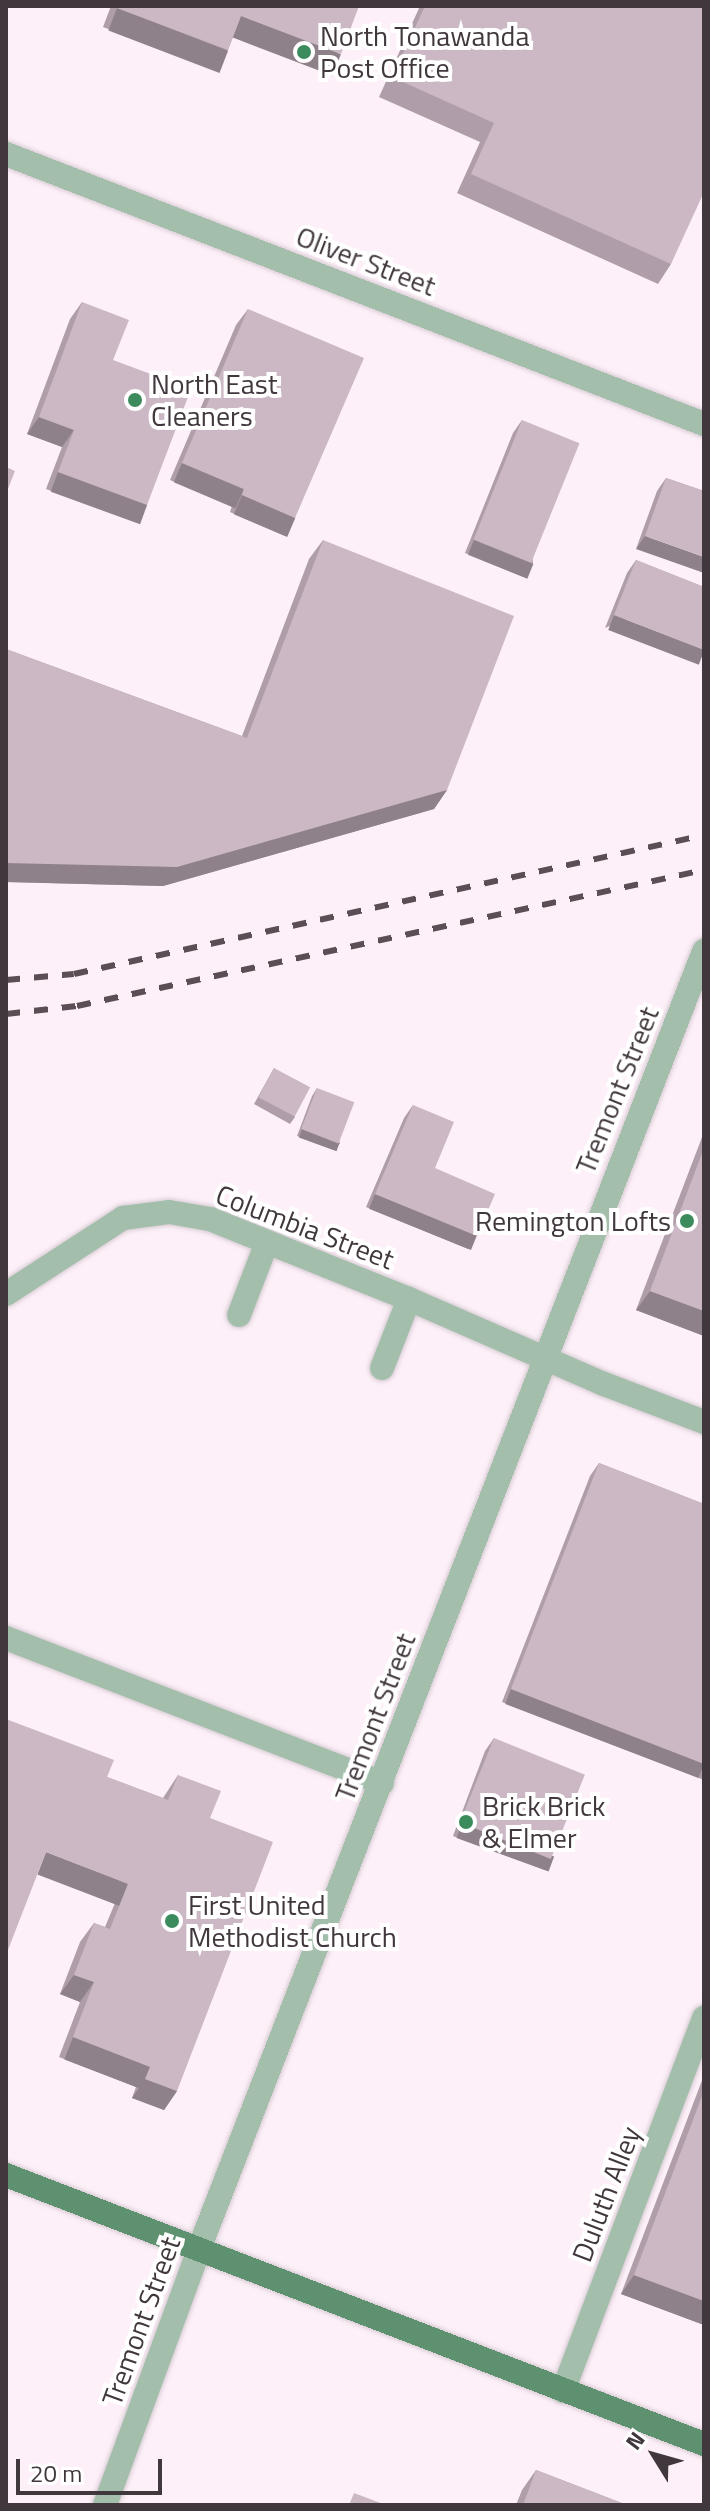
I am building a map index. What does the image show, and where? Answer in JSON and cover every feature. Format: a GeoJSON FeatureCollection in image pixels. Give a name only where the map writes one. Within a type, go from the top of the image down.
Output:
{"type":"FeatureCollection","features":[{"type":"Feature","properties":{"kind":"main road"},"geometry":{"type":"LineString","coordinates":[[6,2175],[704,2444]]}},
{"type":"Feature","properties":{"kind":"street","name":"Oliver Street"},"geometry":{"type":"LineString","coordinates":[[6,154],[704,424]]}},
{"type":"Feature","properties":{"kind":"street","name":"Tremont Street"},"geometry":{"type":"LineString","coordinates":[[105,2505],[199,2249],[704,951]]}},
{"type":"Feature","properties":{"kind":"street","name":"Columbia Street"},"geometry":{"type":"LineString","coordinates":[[6,1294],[123,1218],[169,1212],[210,1219],[704,1422]]}},
{"type":"Feature","properties":{"kind":"street"},"geometry":{"type":"LineString","coordinates":[[239,1315],[267,1242]]}},
{"type":"Feature","properties":{"kind":"street"},"geometry":{"type":"LineString","coordinates":[[382,1368],[409,1299]]}},
{"type":"Feature","properties":{"kind":"street"},"geometry":{"type":"LineString","coordinates":[[6,1638],[382,1783]]}},
{"type":"Feature","properties":{"kind":"street","name":"Duluth Alley"},"geometry":{"type":"LineString","coordinates":[[563,2391],[704,2018]]}},
{"type":"Feature","properties":{"kind":"building"},"geometry":{"type":"Polygon","coordinates":[[[118,6],[359,6],[341,54],[241,16],[228,50],[118,6]]]}},
{"type":"Feature","properties":{"kind":"building"},"geometry":{"type":"Polygon","coordinates":[[[425,6],[704,6],[704,192],[671,264],[471,174],[494,123],[392,77],[425,6]]]}},
{"type":"Feature","properties":{"kind":"building"},"geometry":{"type":"Polygon","coordinates":[[[82,302],[129,320],[113,360],[191,389],[147,505],[58,472],[74,430],[39,417],[82,302]]]}},
{"type":"Feature","properties":{"kind":"building"},"geometry":{"type":"Polygon","coordinates":[[[248,309],[364,358],[295,518],[242,495],[244,489],[182,463],[248,309]]]}},
{"type":"Feature","properties":{"kind":"building"},"geometry":{"type":"Polygon","coordinates":[[[522,420],[579,443],[531,563],[474,540],[522,420]]]}},
{"type":"Feature","properties":{"kind":"building"},"geometry":{"type":"Polygon","coordinates":[[[6,467],[15,471],[6,494],[6,467]]]}},
{"type":"Feature","properties":{"kind":"building"},"geometry":{"type":"Polygon","coordinates":[[[666,478],[704,491],[704,557],[645,536],[666,478]]]}},
{"type":"Feature","properties":{"kind":"building"},"geometry":{"type":"Polygon","coordinates":[[[323,540],[514,616],[447,790],[177,867],[6,863],[6,649],[247,738],[323,540]]]}},
{"type":"Feature","properties":{"kind":"building"},"geometry":{"type":"Polygon","coordinates":[[[636,560],[704,587],[704,650],[614,615],[636,560]]]}},
{"type":"Feature","properties":{"kind":"building"},"geometry":{"type":"Polygon","coordinates":[[[274,1068],[310,1087],[295,1116],[259,1097],[274,1068]]]}},
{"type":"Feature","properties":{"kind":"building"},"geometry":{"type":"Polygon","coordinates":[[[317,1088],[354,1102],[339,1143],[301,1129],[317,1088]]]}},
{"type":"Feature","properties":{"kind":"building"},"geometry":{"type":"Polygon","coordinates":[[[413,1105],[454,1122],[435,1168],[495,1194],[477,1236],[375,1194],[413,1105]]]}},
{"type":"Feature","properties":{"kind":"building","name":"Remington Lofts"},"geometry":{"type":"Polygon","coordinates":[[[704,1148],[704,1311],[650,1291],[704,1148]]]}},
{"type":"Feature","properties":{"kind":"building"},"geometry":{"type":"Polygon","coordinates":[[[599,1463],[704,1504],[704,1764],[511,1689],[599,1463]]]}},
{"type":"Feature","properties":{"kind":"building","name":"First United Methodist Church"},"geometry":{"type":"Polygon","coordinates":[[[6,1719],[114,1760],[107,1777],[168,1800],[178,1775],[221,1791],[210,1818],[273,1842],[177,2091],[145,2079],[150,2067],[73,2037],[94,1982],[74,1975],[94,1923],[110,1929],[128,1884],[46,1852],[6,1955],[6,1719]]]}},
{"type":"Feature","properties":{"kind":"building"},"geometry":{"type":"Polygon","coordinates":[[[494,1738],[585,1775],[551,1859],[460,1822],[494,1738]]]}},
{"type":"Feature","properties":{"kind":"building"},"geometry":{"type":"Polygon","coordinates":[[[704,2091],[704,2301],[634,2275],[704,2091]]]}},
{"type":"Feature","properties":{"kind":"building"},"geometry":{"type":"Polygon","coordinates":[[[536,2470],[627,2505],[523,2505],[536,2470]]]}},
{"type":"Feature","properties":{"kind":"building"},"geometry":{"type":"Polygon","coordinates":[[[354,2493],[386,2505],[349,2505],[354,2493]]]}},
{"type":"Feature","properties":{"kind":"railway"},"geometry":{"type":"LineString","coordinates":[[6,980],[74,974],[704,835]]}},
{"type":"Feature","properties":{"kind":"railway"},"geometry":{"type":"LineString","coordinates":[[6,1014],[77,1006],[704,870]]}},
{"type":"Feature","properties":{"kind":"place","name":"North Tonawanda Post Office"},"geometry":{"type":"Point","coordinates":[304,52]}},
{"type":"Feature","properties":{"kind":"place","name":"North East Cleaners"},"geometry":{"type":"Point","coordinates":[135,400]}},
{"type":"Feature","properties":{"kind":"place","name":"Remington Lofts"},"geometry":{"type":"Point","coordinates":[687,1221]}},
{"type":"Feature","properties":{"kind":"place","name":"Brick Brick & Elmer"},"geometry":{"type":"Point","coordinates":[466,1822]}},
{"type":"Feature","properties":{"kind":"place","name":"First United Methodist Church"},"geometry":{"type":"Point","coordinates":[172,1921]}}]}
